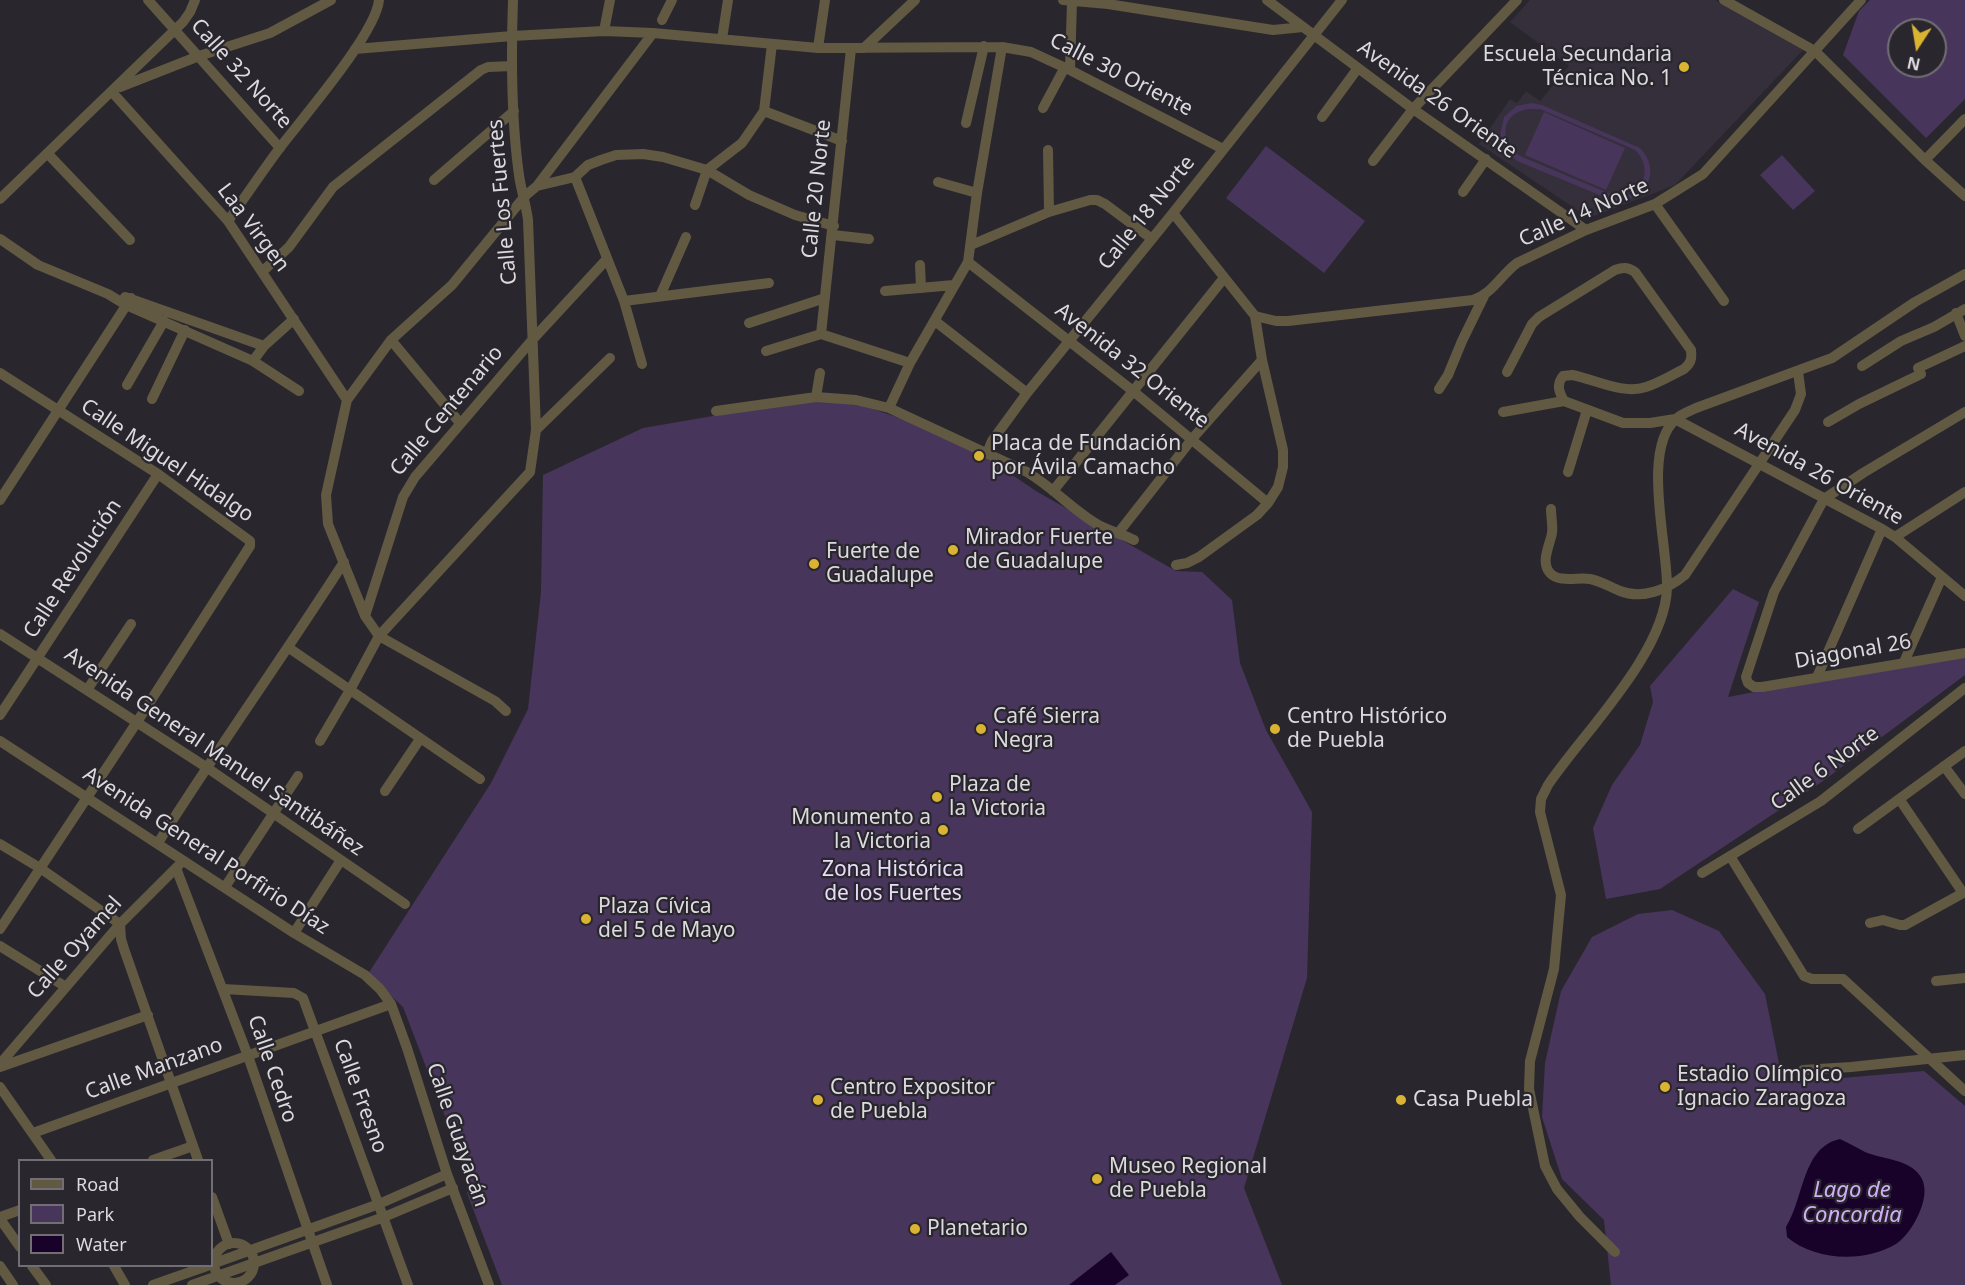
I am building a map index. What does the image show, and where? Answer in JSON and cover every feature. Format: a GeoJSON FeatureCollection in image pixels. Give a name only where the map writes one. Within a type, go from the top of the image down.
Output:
{"type":"FeatureCollection","features":[{"type":"Feature","properties":{"kind":"street","name":"Calle 32 Norte"},"geometry":{"type":"LineString","coordinates":[[148,0],[280,148]]}},
{"type":"Feature","properties":{"kind":"street"},"geometry":{"type":"LineString","coordinates":[[0,199],[175,29],[190,12],[195,0]]}},
{"type":"Feature","properties":{"kind":"street"},"geometry":{"type":"LineString","coordinates":[[113,90],[199,56],[270,33],[331,0]]}},
{"type":"Feature","properties":{"kind":"street"},"geometry":{"type":"LineString","coordinates":[[228,221],[355,49],[377,12],[379,0]]}},
{"type":"Feature","properties":{"kind":"street","name":"Calle Los Fuertes"},"geometry":{"type":"LineString","coordinates":[[379,636],[530,472],[536,430],[533,339],[529,228],[525,196],[519,178],[514,111],[513,0]]}},
{"type":"Feature","properties":{"kind":"street"},"geometry":{"type":"LineString","coordinates":[[604,31],[610,0]]}},
{"type":"Feature","properties":{"kind":"street"},"geometry":{"type":"LineString","coordinates":[[662,20],[672,0]]}},
{"type":"Feature","properties":{"kind":"street"},"geometry":{"type":"LineString","coordinates":[[722,39],[728,0]]}},
{"type":"Feature","properties":{"kind":"street"},"geometry":{"type":"LineString","coordinates":[[818,48],[825,0]]}},
{"type":"Feature","properties":{"kind":"street"},"geometry":{"type":"LineString","coordinates":[[864,48],[915,0]]}},
{"type":"Feature","properties":{"kind":"street"},"geometry":{"type":"LineString","coordinates":[[1064,0],[1108,4],[1273,30],[1303,27]]}},
{"type":"Feature","properties":{"kind":"street","name":"Avenida 26 Oriente"},"geometry":{"type":"LineString","coordinates":[[1267,0],[1413,109],[1586,230]]}},
{"type":"Feature","properties":{"kind":"street","name":"Calle 18 Norte"},"geometry":{"type":"LineString","coordinates":[[987,453],[992,441],[1027,393],[1342,0]]}},
{"type":"Feature","properties":{"kind":"street"},"geometry":{"type":"LineString","coordinates":[[1373,161],[1413,109],[1517,0]]}},
{"type":"Feature","properties":{"kind":"street"},"geometry":{"type":"LineString","coordinates":[[1724,0],[1815,51],[1964,196]]}},
{"type":"Feature","properties":{"kind":"street","name":"Calle 14 Norte"},"geometry":{"type":"LineString","coordinates":[[1439,389],[1448,375],[1484,296],[1507,270],[1586,230],[1655,204],[1703,174],[1861,0]]}},
{"type":"Feature","properties":{"kind":"street"},"geometry":{"type":"LineString","coordinates":[[1043,108],[1068,68],[1072,1]]}},
{"type":"Feature","properties":{"kind":"street","name":"Calle 30 Oriente"},"geometry":{"type":"LineString","coordinates":[[355,49],[604,31],[653,33],[818,48],[1002,46],[1031,52],[1068,68],[1223,149]]}},
{"type":"Feature","properties":{"kind":"street"},"geometry":{"type":"LineString","coordinates":[[506,711],[495,701],[379,636],[365,616],[328,524],[326,495],[347,400],[391,339],[452,285],[525,196],[537,186],[653,33]]}},
{"type":"Feature","properties":{"kind":"street"},"geometry":{"type":"LineString","coordinates":[[695,205],[707,170],[742,144],[764,111],[772,44]]}},
{"type":"Feature","properties":{"kind":"street"},"geometry":{"type":"LineString","coordinates":[[966,123],[984,46]]}},
{"type":"Feature","properties":{"kind":"street"},"geometry":{"type":"LineString","coordinates":[[889,408],[910,363],[968,262],[976,193],[1002,46]]}},
{"type":"Feature","properties":{"kind":"street","name":"Calle 20 Norte"},"geometry":{"type":"LineString","coordinates":[[821,334],[851,49]]}},
{"type":"Feature","properties":{"kind":"street"},"geometry":{"type":"LineString","coordinates":[[263,271],[290,247],[333,187],[481,70],[512,66]]}},
{"type":"Feature","properties":{"kind":"street"},"geometry":{"type":"LineString","coordinates":[[1322,117],[1358,68]]}},
{"type":"Feature","properties":{"kind":"street","name":"Laa Virgen"},"geometry":{"type":"LineString","coordinates":[[113,90],[228,221],[347,400]]}},
{"type":"Feature","properties":{"kind":"street"},"geometry":{"type":"LineString","coordinates":[[434,180],[514,111]]}},
{"type":"Feature","properties":{"kind":"street"},"geometry":{"type":"LineString","coordinates":[[764,111],[842,141]]}},
{"type":"Feature","properties":{"kind":"street"},"geometry":{"type":"LineString","coordinates":[[1925,160],[1965,119]]}},
{"type":"Feature","properties":{"kind":"street"},"geometry":{"type":"LineString","coordinates":[[1048,150],[1049,212]]}},
{"type":"Feature","properties":{"kind":"street"},"geometry":{"type":"LineString","coordinates":[[48,154],[130,240]]}},
{"type":"Feature","properties":{"kind":"street"},"geometry":{"type":"LineString","coordinates":[[537,186],[574,177],[588,165],[616,155],[643,154],[663,157],[707,170],[750,195],[795,215],[833,230],[869,239]]}},
{"type":"Feature","properties":{"kind":"street"},"geometry":{"type":"LineString","coordinates":[[1463,192],[1486,159]]}},
{"type":"Feature","properties":{"kind":"street"},"geometry":{"type":"LineString","coordinates":[[574,177],[624,301],[642,364]]}},
{"type":"Feature","properties":{"kind":"street"},"geometry":{"type":"LineString","coordinates":[[938,182],[976,193]]}},
{"type":"Feature","properties":{"kind":"street"},"geometry":{"type":"LineString","coordinates":[[971,244],[1049,212],[1090,200],[1097,200],[1152,239]]}},
{"type":"Feature","properties":{"kind":"street"},"geometry":{"type":"LineString","coordinates":[[1655,204],[1724,301]]}},
{"type":"Feature","properties":{"kind":"street"},"geometry":{"type":"LineString","coordinates":[[1173,213],[1256,316],[1262,360],[1283,450],[1278,487],[1257,515],[1199,557],[1176,565]]}},
{"type":"Feature","properties":{"kind":"street"},"geometry":{"type":"LineString","coordinates":[[660,296],[686,237]]}},
{"type":"Feature","properties":{"kind":"street"},"geometry":{"type":"LineString","coordinates":[[0,239],[38,265],[108,294],[264,346]]}},
{"type":"Feature","properties":{"kind":"street","name":"Calle Centenario"},"geometry":{"type":"LineString","coordinates":[[365,616],[403,497],[415,477],[533,339],[607,259]]}},
{"type":"Feature","properties":{"kind":"street","name":"Avenida 32 Oriente"},"geometry":{"type":"LineString","coordinates":[[968,262],[1133,391],[1268,503]]}},
{"type":"Feature","properties":{"kind":"street"},"geometry":{"type":"LineString","coordinates":[[920,265],[921,288]]}},
{"type":"Feature","properties":{"kind":"street"},"geometry":{"type":"LineString","coordinates":[[1507,372],[1532,324],[1539,317],[1615,270],[1622,267],[1629,268],[1635,272],[1691,350],[1692,358],[1684,369],[1646,387],[1636,389],[1625,389],[1572,375],[1563,376],[1559,381],[1558,391],[1564,401]]}},
{"type":"Feature","properties":{"kind":"street"},"geometry":{"type":"LineString","coordinates":[[1503,412],[1564,401],[1623,423],[1650,423],[1676,419],[1714,400],[1832,358],[1915,302],[1965,274]]}},
{"type":"Feature","properties":{"kind":"street"},"geometry":{"type":"LineString","coordinates":[[1053,491],[1224,278]]}},
{"type":"Feature","properties":{"kind":"street"},"geometry":{"type":"LineString","coordinates":[[624,301],[769,283]]}},
{"type":"Feature","properties":{"kind":"street"},"geometry":{"type":"LineString","coordinates":[[885,291],[954,285]]}},
{"type":"Feature","properties":{"kind":"street"},"geometry":{"type":"LineString","coordinates":[[1256,316],[1276,321],[1288,321],[1473,300],[1484,296]]}},
{"type":"Feature","properties":{"kind":"street"},"geometry":{"type":"LineString","coordinates":[[749,323],[825,298]]}},
{"type":"Feature","properties":{"kind":"street"},"geometry":{"type":"LineString","coordinates":[[128,302],[164,321],[253,361],[299,391]]}},
{"type":"Feature","properties":{"kind":"street"},"geometry":{"type":"LineString","coordinates":[[0,500],[128,302]]}},
{"type":"Feature","properties":{"kind":"street"},"geometry":{"type":"LineString","coordinates":[[1862,366],[1901,341],[1934,327],[1961,311],[1965,336]]}},
{"type":"Feature","properties":{"kind":"street"},"geometry":{"type":"LineString","coordinates":[[253,361],[264,346],[294,319]]}},
{"type":"Feature","properties":{"kind":"street"},"geometry":{"type":"LineString","coordinates":[[127,385],[164,321]]}},
{"type":"Feature","properties":{"kind":"street"},"geometry":{"type":"LineString","coordinates":[[935,321],[1027,393]]}},
{"type":"Feature","properties":{"kind":"street"},"geometry":{"type":"LineString","coordinates":[[207,340],[213,328]]}},
{"type":"Feature","properties":{"kind":"street"},"geometry":{"type":"LineString","coordinates":[[152,399],[185,330]]}},
{"type":"Feature","properties":{"kind":"street"},"geometry":{"type":"LineString","coordinates":[[766,351],[821,334],[910,363]]}},
{"type":"Feature","properties":{"kind":"street"},"geometry":{"type":"LineString","coordinates":[[391,339],[460,423]]}},
{"type":"Feature","properties":{"kind":"street"},"geometry":{"type":"LineString","coordinates":[[1828,422],[1921,374],[1918,368],[1965,346]]}},
{"type":"Feature","properties":{"kind":"street"},"geometry":{"type":"LineString","coordinates":[[536,430],[610,358]]}},
{"type":"Feature","properties":{"kind":"street"},"geometry":{"type":"LineString","coordinates":[[1119,532],[1192,439],[1262,360]]}},
{"type":"Feature","properties":{"kind":"street"},"geometry":{"type":"LineString","coordinates":[[1551,509],[1552,534],[1546,555],[1546,565],[1550,573],[1557,578],[1597,580],[1634,595],[1667,588],[1685,575],[1799,402],[1801,394],[1798,372]]}},
{"type":"Feature","properties":{"kind":"street"},"geometry":{"type":"LineString","coordinates":[[816,397],[820,373]]}},
{"type":"Feature","properties":{"kind":"street","name":"Calle Miguel Hidalgo"},"geometry":{"type":"LineString","coordinates":[[0,374],[158,474],[248,538],[250,546],[137,722]]}},
{"type":"Feature","properties":{"kind":"street"},"geometry":{"type":"LineString","coordinates":[[716,411],[816,397],[856,400],[889,408],[1028,472],[1094,522],[1105,529],[1119,532],[1134,540]]}},
{"type":"Feature","properties":{"kind":"street"},"geometry":{"type":"LineString","coordinates":[[1568,472],[1587,410]]}},
{"type":"Feature","properties":{"kind":"street"},"geometry":{"type":"LineString","coordinates":[[1824,499],[1965,412]]}},
{"type":"Feature","properties":{"kind":"street"},"geometry":{"type":"LineString","coordinates":[[1615,1252],[1580,1217],[1557,1189],[1549,1174],[1539,1143],[1529,1089],[1530,1061],[1554,969],[1561,895],[1540,812],[1548,785],[1645,655],[1660,623],[1667,588],[1658,476],[1659,453],[1664,435],[1676,419]]}},
{"type":"Feature","properties":{"kind":"street","name":"Avenida 26 Oriente"},"geometry":{"type":"LineString","coordinates":[[1676,419],[1882,529],[1895,537],[1965,596]]}},
{"type":"Feature","properties":{"kind":"street","name":"Calle Revolución"},"geometry":{"type":"LineString","coordinates":[[0,716],[158,474]]}},
{"type":"Feature","properties":{"kind":"street"},"geometry":{"type":"LineString","coordinates":[[1895,537],[1965,492]]}},
{"type":"Feature","properties":{"kind":"street","name":"Diagonal 26"},"geometry":{"type":"LineString","coordinates":[[1824,499],[1774,592],[1747,669],[1748,684],[1762,687],[1965,653]]}},
{"type":"Feature","properties":{"kind":"street"},"geometry":{"type":"LineString","coordinates":[[1817,677],[1882,529]]}},
{"type":"Feature","properties":{"kind":"street"},"geometry":{"type":"LineString","coordinates":[[158,843],[206,767],[289,648],[344,562]]}},
{"type":"Feature","properties":{"kind":"street"},"geometry":{"type":"LineString","coordinates":[[1904,662],[1942,577]]}},
{"type":"Feature","properties":{"kind":"street"},"geometry":{"type":"LineString","coordinates":[[87,690],[131,624]]}},
{"type":"Feature","properties":{"kind":"street","name":"Avenida General Manuel Santibáñez"},"geometry":{"type":"LineString","coordinates":[[0,634],[206,767],[405,904]]}},
{"type":"Feature","properties":{"kind":"street"},"geometry":{"type":"LineString","coordinates":[[320,741],[379,636]]}},
{"type":"Feature","properties":{"kind":"street"},"geometry":{"type":"LineString","coordinates":[[289,648],[480,779]]}},
{"type":"Feature","properties":{"kind":"street","name":"Calle 6 Norte"},"geometry":{"type":"LineString","coordinates":[[1702,873],[1821,801],[1965,688]]}},
{"type":"Feature","properties":{"kind":"street"},"geometry":{"type":"LineString","coordinates":[[0,929],[137,722]]}},
{"type":"Feature","properties":{"kind":"street"},"geometry":{"type":"LineString","coordinates":[[385,791],[420,739]]}},
{"type":"Feature","properties":{"kind":"street","name":"Avenida General Porfirio Díaz"},"geometry":{"type":"LineString","coordinates":[[0,741],[158,843],[179,864],[225,887],[294,933],[365,975],[389,1001]]}},
{"type":"Feature","properties":{"kind":"street"},"geometry":{"type":"LineString","coordinates":[[1858,830],[1965,751]]}},
{"type":"Feature","properties":{"kind":"street"},"geometry":{"type":"LineString","coordinates":[[1944,766],[1965,794]]}},
{"type":"Feature","properties":{"kind":"street"},"geometry":{"type":"LineString","coordinates":[[225,887],[298,776]]}},
{"type":"Feature","properties":{"kind":"street"},"geometry":{"type":"LineString","coordinates":[[1870,922],[1883,920],[1905,925],[1964,893],[1900,800]]}},
{"type":"Feature","properties":{"kind":"street"},"geometry":{"type":"LineString","coordinates":[[0,844],[40,868],[120,924],[121,939],[197,1159]]}},
{"type":"Feature","properties":{"kind":"street"},"geometry":{"type":"LineString","coordinates":[[1730,856],[1804,976],[1812,979],[1843,980],[1965,1091]]}},
{"type":"Feature","properties":{"kind":"street"},"geometry":{"type":"LineString","coordinates":[[294,933],[341,860]]}},
{"type":"Feature","properties":{"kind":"street","name":"Calle Oyamel"},"geometry":{"type":"LineString","coordinates":[[0,1065],[120,924],[179,864]]}},
{"type":"Feature","properties":{"kind":"street","name":"Calle Cedro"},"geometry":{"type":"LineString","coordinates":[[179,864],[327,1285]]}},
{"type":"Feature","properties":{"kind":"street"},"geometry":{"type":"LineString","coordinates":[[0,946],[66,987]]}},
{"type":"Feature","properties":{"kind":"street"},"geometry":{"type":"LineString","coordinates":[[1936,981],[1965,978]]}},
{"type":"Feature","properties":{"kind":"street","name":"Calle Fresno"},"geometry":{"type":"LineString","coordinates":[[223,988],[300,994],[303,998],[408,1285]]}},
{"type":"Feature","properties":{"kind":"street","name":"Calle Manzano"},"geometry":{"type":"LineString","coordinates":[[33,1133],[316,1031],[389,1001]]}},
{"type":"Feature","properties":{"kind":"street","name":"Calle Guayacán"},"geometry":{"type":"LineString","coordinates":[[389,1001],[407,1048],[447,1174],[489,1285]]}},
{"type":"Feature","properties":{"kind":"street"},"geometry":{"type":"LineString","coordinates":[[0,1065],[148,1015]]}},
{"type":"Feature","properties":{"kind":"street"},"geometry":{"type":"LineString","coordinates":[[1803,1070],[1965,1055]]}},
{"type":"Feature","properties":{"kind":"street"},"geometry":{"type":"LineString","coordinates":[[0,1086],[50,1159]]}},
{"type":"Feature","properties":{"kind":"street"},"geometry":{"type":"LineString","coordinates":[[158,1159],[193,1146]]}},
{"type":"Feature","properties":{"kind":"street"},"geometry":{"type":"LineString","coordinates":[[213,1263],[379,1204],[447,1174]]}},
{"type":"Feature","properties":{"kind":"street"},"geometry":{"type":"LineString","coordinates":[[192,1285],[384,1217],[453,1188]]}},
{"type":"Feature","properties":{"kind":"street"},"geometry":{"type":"LineString","coordinates":[[213,1200],[229,1244]]}},
{"type":"Feature","properties":{"kind":"street"},"geometry":{"type":"LineString","coordinates":[[18,1210],[0,1218],[18,1244]]}},
{"type":"Feature","properties":{"kind":"street"},"geometry":{"type":"LineString","coordinates":[[213,1261],[220,1249],[229,1244],[241,1245],[248,1250],[253,1263],[249,1281],[236,1284],[218,1276],[213,1267]]}},
{"type":"Feature","properties":{"kind":"street"},"geometry":{"type":"LineString","coordinates":[[0,1266],[13,1285]]}},
{"type":"Feature","properties":{"kind":"street"},"geometry":{"type":"LineString","coordinates":[[33,1267],[46,1285]]}},
{"type":"Feature","properties":{"kind":"street"},"geometry":{"type":"LineString","coordinates":[[115,1267],[124,1285]]}},
{"type":"Feature","properties":{"kind":"street"},"geometry":{"type":"LineString","coordinates":[[153,1285],[203,1267]]}},
{"type":"Feature","properties":{"kind":"shaded area"},"geometry":{"type":"Polygon","coordinates":[[[1530,0],[1715,0],[1803,50],[1675,185],[1589,218],[1479,144],[1510,99],[1517,103],[1526,91],[1540,101],[1569,66],[1510,22],[1530,0]]]}},
{"type":"Feature","properties":{"kind":"green space"},"geometry":{"type":"Polygon","coordinates":[[[1870,0],[1965,0],[1965,99],[1926,138],[1843,55],[1859,11],[1870,0]]]}},
{"type":"Feature","properties":{"kind":"green space"},"geometry":{"type":"Polygon","coordinates":[[[1532,103],[1542,105],[1640,148],[1647,157],[1650,167],[1647,184],[1634,197],[1614,201],[1517,161],[1503,146],[1500,135],[1504,117],[1516,106],[1532,103]],[[1540,109],[1519,112],[1508,121],[1506,135],[1508,142],[1520,156],[1618,197],[1634,192],[1639,186],[1645,173],[1641,157],[1635,150],[1540,109]]]}},
{"type":"Feature","properties":{"kind":"green space"},"geometry":{"type":"Polygon","coordinates":[[[1544,112],[1625,148],[1606,190],[1525,155],[1544,112]]]}},
{"type":"Feature","properties":{"kind":"green space"},"geometry":{"type":"Polygon","coordinates":[[[1266,146],[1365,221],[1324,273],[1226,198],[1266,146]]]}},
{"type":"Feature","properties":{"kind":"green space"},"geometry":{"type":"Polygon","coordinates":[[[1782,155],[1815,191],[1793,210],[1760,175],[1782,155]]]}},
{"type":"Feature","properties":{"kind":"green space","name":"Zona Histórica de los Fuertes"},"geometry":{"type":"Polygon","coordinates":[[[812,399],[864,406],[917,424],[974,449],[1036,491],[1176,571],[1202,572],[1232,600],[1240,663],[1266,730],[1312,812],[1307,978],[1244,1188],[1282,1285],[502,1285],[467,1193],[471,1184],[403,1007],[368,974],[491,783],[528,709],[541,592],[543,475],[643,428],[812,399]]]}},
{"type":"Feature","properties":{"kind":"green space"},"geometry":{"type":"Polygon","coordinates":[[[1733,589],[1759,602],[1728,697],[1902,664],[1965,657],[1965,675],[1823,781],[1660,889],[1606,899],[1593,828],[1612,785],[1640,745],[1653,702],[1650,686],[1733,589]]]}},
{"type":"Feature","properties":{"kind":"green space"},"geometry":{"type":"Polygon","coordinates":[[[1672,910],[1719,931],[1765,994],[1783,1083],[1924,1071],[1965,1106],[1965,1285],[1611,1285],[1604,1220],[1562,1179],[1542,1117],[1545,1063],[1561,991],[1592,937],[1638,914],[1672,910]]]}},
{"type":"Feature","properties":{"kind":"water","name":"Lago de Concordia"},"geometry":{"type":"Polygon","coordinates":[[[1840,1139],[1865,1152],[1906,1164],[1920,1175],[1923,1182],[1925,1190],[1923,1202],[1913,1225],[1901,1240],[1883,1250],[1855,1256],[1825,1255],[1798,1245],[1787,1237],[1786,1227],[1811,1163],[1818,1152],[1828,1144],[1840,1139]]]}},
{"type":"Feature","properties":{"kind":"water"},"geometry":{"type":"Polygon","coordinates":[[[1111,1252],[1129,1275],[1115,1285],[1069,1285],[1111,1252]]]}},
{"type":"Feature","properties":{"kind":"place","name":"Escuela Secundaria Técnica No. 1"},"geometry":{"type":"Point","coordinates":[1684,67]}},
{"type":"Feature","properties":{"kind":"place","name":"Placa de Fundación por Ávila Camacho"},"geometry":{"type":"Point","coordinates":[979,456]}},
{"type":"Feature","properties":{"kind":"place","name":"Mirador Fuerte de Guadalupe"},"geometry":{"type":"Point","coordinates":[953,550]}},
{"type":"Feature","properties":{"kind":"place","name":"Fuerte de Guadalupe"},"geometry":{"type":"Point","coordinates":[814,564]}},
{"type":"Feature","properties":{"kind":"place","name":"Café Sierra Negra"},"geometry":{"type":"Point","coordinates":[981,729]}},
{"type":"Feature","properties":{"kind":"place","name":"Centro Histórico de Puebla"},"geometry":{"type":"Point","coordinates":[1275,729]}},
{"type":"Feature","properties":{"kind":"place","name":"Plaza de la Victoria"},"geometry":{"type":"Point","coordinates":[937,797]}},
{"type":"Feature","properties":{"kind":"place","name":"Monumento a la Victoria"},"geometry":{"type":"Point","coordinates":[943,830]}},
{"type":"Feature","properties":{"kind":"place","name":"Plaza Cívica del 5 de Mayo"},"geometry":{"type":"Point","coordinates":[586,919]}},
{"type":"Feature","properties":{"kind":"place","name":"Estadio Olímpico Ignacio Zaragoza"},"geometry":{"type":"Point","coordinates":[1665,1087]}},
{"type":"Feature","properties":{"kind":"place","name":"Centro Expositor de Puebla"},"geometry":{"type":"Point","coordinates":[818,1100]}},
{"type":"Feature","properties":{"kind":"place","name":"Casa Puebla"},"geometry":{"type":"Point","coordinates":[1401,1100]}},
{"type":"Feature","properties":{"kind":"place","name":"Museo Regional de Puebla"},"geometry":{"type":"Point","coordinates":[1097,1179]}},
{"type":"Feature","properties":{"kind":"place","name":"Planetario"},"geometry":{"type":"Point","coordinates":[915,1229]}}]}
